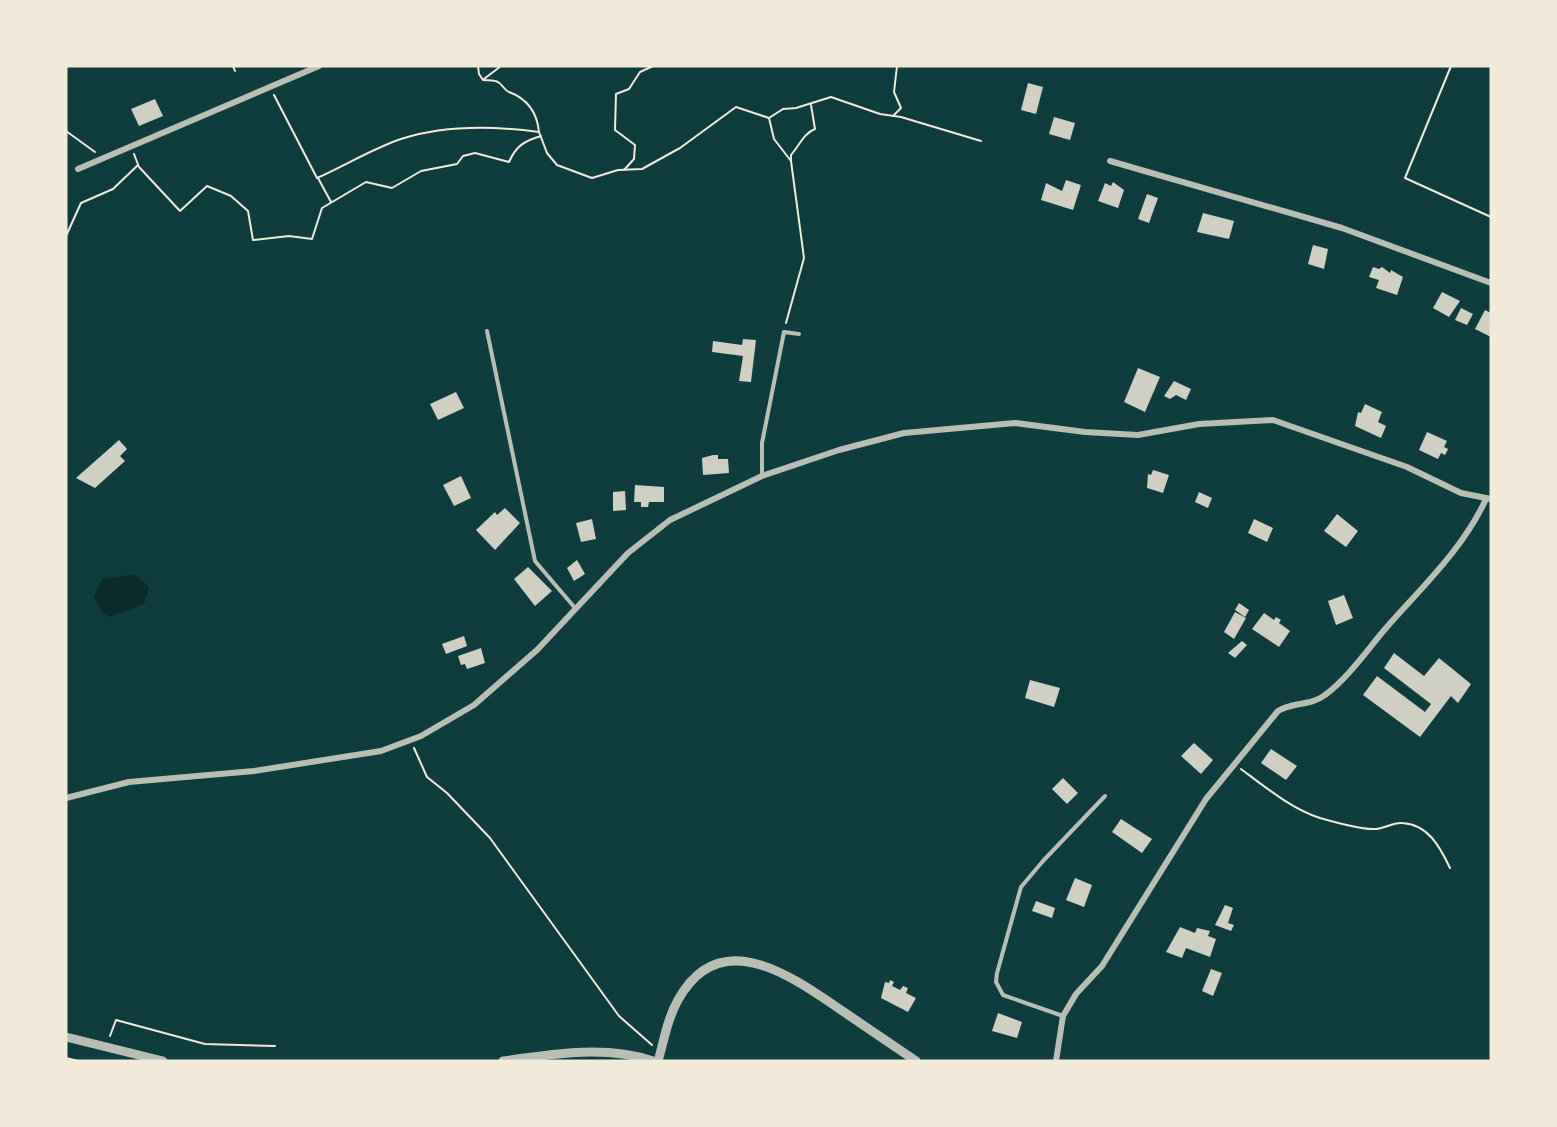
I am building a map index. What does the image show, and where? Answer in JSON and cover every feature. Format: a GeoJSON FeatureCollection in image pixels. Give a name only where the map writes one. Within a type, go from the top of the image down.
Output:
{"type":"FeatureCollection","features":[{"type":"Feature","properties":{"kind":"street"},"geometry":{"type":"LineString","coordinates":[[78,170],[319,66]]}},
{"type":"Feature","properties":{"kind":"street"},"geometry":{"type":"LineString","coordinates":[[1110,161],[1342,228],[1491,283]]}},
{"type":"Feature","properties":{"kind":"street"},"geometry":{"type":"LineString","coordinates":[[66,798],[129,782],[254,771],[381,751],[411,740],[474,705],[537,650],[628,553],[670,520],[762,477],[839,450],[882,438],[963,426],[1015,423],[1085,432],[1138,435],[1199,424],[1273,420],[1407,467],[1461,493],[1489,499],[1438,572],[1358,661],[1325,695],[1316,700],[1287,705],[1278,711],[1234,764],[1201,807],[1102,966],[1076,994],[1063,1016],[1056,1061]]}},
{"type":"Feature","properties":{"kind":"street"},"geometry":{"type":"LineString","coordinates":[[659,1056],[670,1016],[678,1000],[694,979],[721,963],[742,961],[775,968],[916,1061]]}},
{"type":"Feature","properties":{"kind":"street"},"geometry":{"type":"LineString","coordinates":[[66,1037],[163,1061]]}},
{"type":"Feature","properties":{"kind":"street"},"geometry":{"type":"LineString","coordinates":[[503,1061],[565,1052],[616,1054],[653,1061]]}},
{"type":"Feature","properties":{"kind":"lane"},"geometry":{"type":"LineString","coordinates":[[487,331],[535,561],[574,608]]}},
{"type":"Feature","properties":{"kind":"lane"},"geometry":{"type":"LineString","coordinates":[[762,477],[762,443],[784,332],[799,334]]}},
{"type":"Feature","properties":{"kind":"lane"},"geometry":{"type":"LineString","coordinates":[[1063,1016],[1004,995],[996,982],[997,972],[1021,887],[1042,861],[1105,796]]}},
{"type":"Feature","properties":{"kind":"path"},"geometry":{"type":"LineString","coordinates":[[233,66],[235,71]]}},
{"type":"Feature","properties":{"kind":"path"},"geometry":{"type":"LineString","coordinates":[[478,66],[478,74],[483,80],[498,82],[507,91],[516,93],[528,102],[537,117],[547,153],[557,165],[592,178],[624,170],[642,169],[680,148],[736,107],[769,118]]}},
{"type":"Feature","properties":{"kind":"path"},"geometry":{"type":"LineString","coordinates":[[483,80],[501,66]]}},
{"type":"Feature","properties":{"kind":"path"},"geometry":{"type":"LineString","coordinates":[[624,170],[634,159],[635,145],[615,130],[616,94],[629,88],[640,72],[653,66]]}},
{"type":"Feature","properties":{"kind":"path"},"geometry":{"type":"LineString","coordinates":[[893,116],[901,108],[894,92],[897,66]]}},
{"type":"Feature","properties":{"kind":"path"},"geometry":{"type":"LineString","coordinates":[[1451,66],[1405,178],[1491,217]]}},
{"type":"Feature","properties":{"kind":"path"},"geometry":{"type":"LineString","coordinates":[[270,87],[331,202]]}},
{"type":"Feature","properties":{"kind":"path"},"geometry":{"type":"LineString","coordinates":[[769,118],[783,109],[812,104],[831,97],[981,141]]}},
{"type":"Feature","properties":{"kind":"path"},"geometry":{"type":"LineString","coordinates":[[784,332],[804,258],[791,155],[800,148],[803,138],[815,129],[816,125],[810,108],[812,104]]}},
{"type":"Feature","properties":{"kind":"path"},"geometry":{"type":"LineString","coordinates":[[769,118],[774,139],[791,161]]}},
{"type":"Feature","properties":{"kind":"path"},"geometry":{"type":"LineString","coordinates":[[317,178],[400,139],[444,130],[540,134]]}},
{"type":"Feature","properties":{"kind":"path"},"geometry":{"type":"LineString","coordinates":[[66,131],[104,158]]}},
{"type":"Feature","properties":{"kind":"path"},"geometry":{"type":"LineString","coordinates":[[131,147],[138,165],[180,211],[207,186],[216,188],[248,211],[253,240],[289,236],[312,239],[312,232],[322,208],[366,182],[392,188],[422,171],[457,164],[463,156],[475,153],[509,162],[515,149],[540,134]]}},
{"type":"Feature","properties":{"kind":"path"},"geometry":{"type":"LineString","coordinates":[[66,236],[81,203],[112,189],[138,165]]}},
{"type":"Feature","properties":{"kind":"path"},"geometry":{"type":"LineString","coordinates":[[411,740],[427,777],[447,792],[490,838],[619,1016],[659,1056]]}},
{"type":"Feature","properties":{"kind":"path"},"geometry":{"type":"LineString","coordinates":[[1234,764],[1301,810],[1319,818],[1376,830],[1401,822],[1424,830],[1436,841],[1450,868]]}},
{"type":"Feature","properties":{"kind":"path"},"geometry":{"type":"LineString","coordinates":[[107,1047],[116,1020],[205,1044],[275,1046]]}},
{"type":"Feature","properties":{"kind":"path"},"geometry":{"type":"LineString","coordinates":[[66,1058],[78,1061]]}},
{"type":"Feature","properties":{"kind":"water"},"geometry":{"type":"Polygon","coordinates":[[[133,575],[140,578],[149,588],[144,604],[109,617],[100,609],[94,597],[102,579],[133,575]]]}},
{"type":"Feature","properties":{"kind":"building"},"geometry":{"type":"Polygon","coordinates":[[[1028,83],[1043,87],[1036,114],[1021,110],[1028,83]]]}},
{"type":"Feature","properties":{"kind":"building"},"geometry":{"type":"Polygon","coordinates":[[[155,99],[163,116],[139,126],[131,109],[155,99]]]}},
{"type":"Feature","properties":{"kind":"building"},"geometry":{"type":"Polygon","coordinates":[[[1054,117],[1075,123],[1070,140],[1049,134],[1054,117]]]}},
{"type":"Feature","properties":{"kind":"building"},"geometry":{"type":"Polygon","coordinates":[[[1066,180],[1081,185],[1073,210],[1041,200],[1046,183],[1062,191],[1066,180]]]}},
{"type":"Feature","properties":{"kind":"building"},"geometry":{"type":"Polygon","coordinates":[[[1113,182],[1124,190],[1118,208],[1098,201],[1105,183],[1111,186],[1113,182]]]}},
{"type":"Feature","properties":{"kind":"building"},"geometry":{"type":"Polygon","coordinates":[[[1147,194],[1158,198],[1149,223],[1138,219],[1147,194]]]}},
{"type":"Feature","properties":{"kind":"building"},"geometry":{"type":"Polygon","coordinates":[[[1203,213],[1234,221],[1229,239],[1197,232],[1203,213]]]}},
{"type":"Feature","properties":{"kind":"building"},"geometry":{"type":"Polygon","coordinates":[[[1313,245],[1328,249],[1324,269],[1308,264],[1313,245]]]}},
{"type":"Feature","properties":{"kind":"building"},"geometry":{"type":"Polygon","coordinates":[[[1373,267],[1379,269],[1382,267],[1390,273],[1391,270],[1403,277],[1397,295],[1376,288],[1379,280],[1369,277],[1373,267]]]}},
{"type":"Feature","properties":{"kind":"building"},"geometry":{"type":"Polygon","coordinates":[[[1442,292],[1460,301],[1449,317],[1433,308],[1442,292]]]}},
{"type":"Feature","properties":{"kind":"building"},"geometry":{"type":"Polygon","coordinates":[[[1461,308],[1473,314],[1467,325],[1455,320],[1461,308]]]}},
{"type":"Feature","properties":{"kind":"building"},"geometry":{"type":"Polygon","coordinates":[[[1485,310],[1491,313],[1491,337],[1475,329],[1485,310]]]}},
{"type":"Feature","properties":{"kind":"building"},"geometry":{"type":"Polygon","coordinates":[[[743,339],[756,340],[751,382],[739,381],[743,356],[712,352],[713,341],[742,345],[743,339]]]}},
{"type":"Feature","properties":{"kind":"building"},"geometry":{"type":"Polygon","coordinates":[[[1138,368],[1160,377],[1145,412],[1124,402],[1138,368]]]}},
{"type":"Feature","properties":{"kind":"building"},"geometry":{"type":"Polygon","coordinates":[[[1174,381],[1191,389],[1186,400],[1176,395],[1170,399],[1164,396],[1174,381]]]}},
{"type":"Feature","properties":{"kind":"building"},"geometry":{"type":"Polygon","coordinates":[[[456,392],[464,408],[438,420],[430,404],[456,392]]]}},
{"type":"Feature","properties":{"kind":"building"},"geometry":{"type":"Polygon","coordinates":[[[1365,404],[1382,412],[1378,422],[1386,426],[1381,438],[1355,426],[1358,412],[1361,413],[1365,404]]]}},
{"type":"Feature","properties":{"kind":"building"},"geometry":{"type":"Polygon","coordinates":[[[1427,432],[1447,441],[1444,447],[1448,449],[1445,455],[1441,453],[1438,459],[1419,450],[1427,432]]]}},
{"type":"Feature","properties":{"kind":"building"},"geometry":{"type":"Polygon","coordinates":[[[119,440],[127,449],[120,456],[125,461],[95,488],[76,478],[119,440]]]}},
{"type":"Feature","properties":{"kind":"building"},"geometry":{"type":"Polygon","coordinates":[[[718,455],[718,459],[728,459],[729,473],[703,475],[702,458],[718,455]]]}},
{"type":"Feature","properties":{"kind":"building"},"geometry":{"type":"Polygon","coordinates":[[[1153,470],[1169,475],[1163,493],[1147,488],[1148,474],[1151,475],[1153,470]]]}},
{"type":"Feature","properties":{"kind":"building"},"geometry":{"type":"Polygon","coordinates":[[[461,476],[471,498],[454,506],[443,485],[461,476]]]}},
{"type":"Feature","properties":{"kind":"building"},"geometry":{"type":"Polygon","coordinates":[[[635,485],[664,487],[664,502],[649,502],[648,507],[641,507],[641,502],[634,502],[635,485]]]}},
{"type":"Feature","properties":{"kind":"building"},"geometry":{"type":"Polygon","coordinates":[[[625,491],[626,510],[613,511],[613,492],[625,491]]]}},
{"type":"Feature","properties":{"kind":"building"},"geometry":{"type":"Polygon","coordinates":[[[1199,492],[1212,498],[1208,508],[1195,502],[1199,492]]]}},
{"type":"Feature","properties":{"kind":"building"},"geometry":{"type":"Polygon","coordinates":[[[505,508],[520,523],[495,550],[476,530],[495,512],[497,515],[505,508]]]}},
{"type":"Feature","properties":{"kind":"building"},"geometry":{"type":"Polygon","coordinates":[[[1337,514],[1358,531],[1346,547],[1324,531],[1337,514]]]}},
{"type":"Feature","properties":{"kind":"building"},"geometry":{"type":"Polygon","coordinates":[[[592,519],[596,539],[581,542],[576,523],[592,519]]]}},
{"type":"Feature","properties":{"kind":"building"},"geometry":{"type":"Polygon","coordinates":[[[1254,519],[1273,528],[1267,542],[1248,533],[1254,519]]]}},
{"type":"Feature","properties":{"kind":"building"},"geometry":{"type":"Polygon","coordinates":[[[577,560],[585,574],[574,581],[567,568],[577,560]]]}},
{"type":"Feature","properties":{"kind":"building"},"geometry":{"type":"Polygon","coordinates":[[[528,567],[552,591],[535,606],[514,579],[528,567]]]}},
{"type":"Feature","properties":{"kind":"building"},"geometry":{"type":"Polygon","coordinates":[[[1344,595],[1353,618],[1336,625],[1328,601],[1344,595]]]}},
{"type":"Feature","properties":{"kind":"building"},"geometry":{"type":"Polygon","coordinates":[[[1239,603],[1249,610],[1245,617],[1235,610],[1239,603]]]}},
{"type":"Feature","properties":{"kind":"building"},"geometry":{"type":"Polygon","coordinates":[[[1235,612],[1246,618],[1234,639],[1224,632],[1235,612]]]}},
{"type":"Feature","properties":{"kind":"building"},"geometry":{"type":"Polygon","coordinates":[[[1264,613],[1274,620],[1276,617],[1281,620],[1279,623],[1290,631],[1279,647],[1252,629],[1264,613]]]}},
{"type":"Feature","properties":{"kind":"building"},"geometry":{"type":"Polygon","coordinates":[[[464,636],[467,646],[446,654],[442,644],[464,636]]]}},
{"type":"Feature","properties":{"kind":"building"},"geometry":{"type":"Polygon","coordinates":[[[1242,641],[1247,645],[1235,658],[1228,653],[1242,641]]]}},
{"type":"Feature","properties":{"kind":"building"},"geometry":{"type":"Polygon","coordinates":[[[481,648],[485,663],[467,669],[465,664],[461,665],[458,656],[481,648]]]}},
{"type":"Feature","properties":{"kind":"building"},"geometry":{"type":"Polygon","coordinates":[[[1394,653],[1424,676],[1439,658],[1471,684],[1458,703],[1451,696],[1420,737],[1363,695],[1377,676],[1425,712],[1431,704],[1384,668],[1394,653]]]}},
{"type":"Feature","properties":{"kind":"building"},"geometry":{"type":"Polygon","coordinates":[[[1030,680],[1060,688],[1054,707],[1025,698],[1030,680]]]}},
{"type":"Feature","properties":{"kind":"building"},"geometry":{"type":"Polygon","coordinates":[[[1194,743],[1213,760],[1201,774],[1181,756],[1194,743]]]}},
{"type":"Feature","properties":{"kind":"building"},"geometry":{"type":"Polygon","coordinates":[[[1271,749],[1297,766],[1286,780],[1261,763],[1271,749]]]}},
{"type":"Feature","properties":{"kind":"building"},"geometry":{"type":"Polygon","coordinates":[[[1063,778],[1078,793],[1067,804],[1052,789],[1063,778]]]}},
{"type":"Feature","properties":{"kind":"building"},"geometry":{"type":"Polygon","coordinates":[[[1121,819],[1152,839],[1142,853],[1112,832],[1121,819]]]}},
{"type":"Feature","properties":{"kind":"building"},"geometry":{"type":"Polygon","coordinates":[[[1075,878],[1092,885],[1084,907],[1066,900],[1075,878]]]}},
{"type":"Feature","properties":{"kind":"building"},"geometry":{"type":"Polygon","coordinates":[[[1036,901],[1055,908],[1052,918],[1032,911],[1036,901]]]}},
{"type":"Feature","properties":{"kind":"building"},"geometry":{"type":"Polygon","coordinates":[[[1225,905],[1233,908],[1228,923],[1234,925],[1231,931],[1215,925],[1225,905]]]}},
{"type":"Feature","properties":{"kind":"building"},"geometry":{"type":"Polygon","coordinates":[[[1180,927],[1195,933],[1197,928],[1210,931],[1208,936],[1216,939],[1210,957],[1186,948],[1182,958],[1166,952],[1180,927]]]}},
{"type":"Feature","properties":{"kind":"building"},"geometry":{"type":"Polygon","coordinates":[[[1211,969],[1222,973],[1213,996],[1202,991],[1211,969]]]}},
{"type":"Feature","properties":{"kind":"building"},"geometry":{"type":"Polygon","coordinates":[[[890,980],[894,982],[892,986],[900,990],[903,986],[908,988],[906,993],[916,998],[908,1012],[881,998],[885,982],[889,983],[890,980]]]}},
{"type":"Feature","properties":{"kind":"building"},"geometry":{"type":"Polygon","coordinates":[[[998,1013],[1022,1022],[1017,1038],[992,1031],[998,1013]]]}}]}
